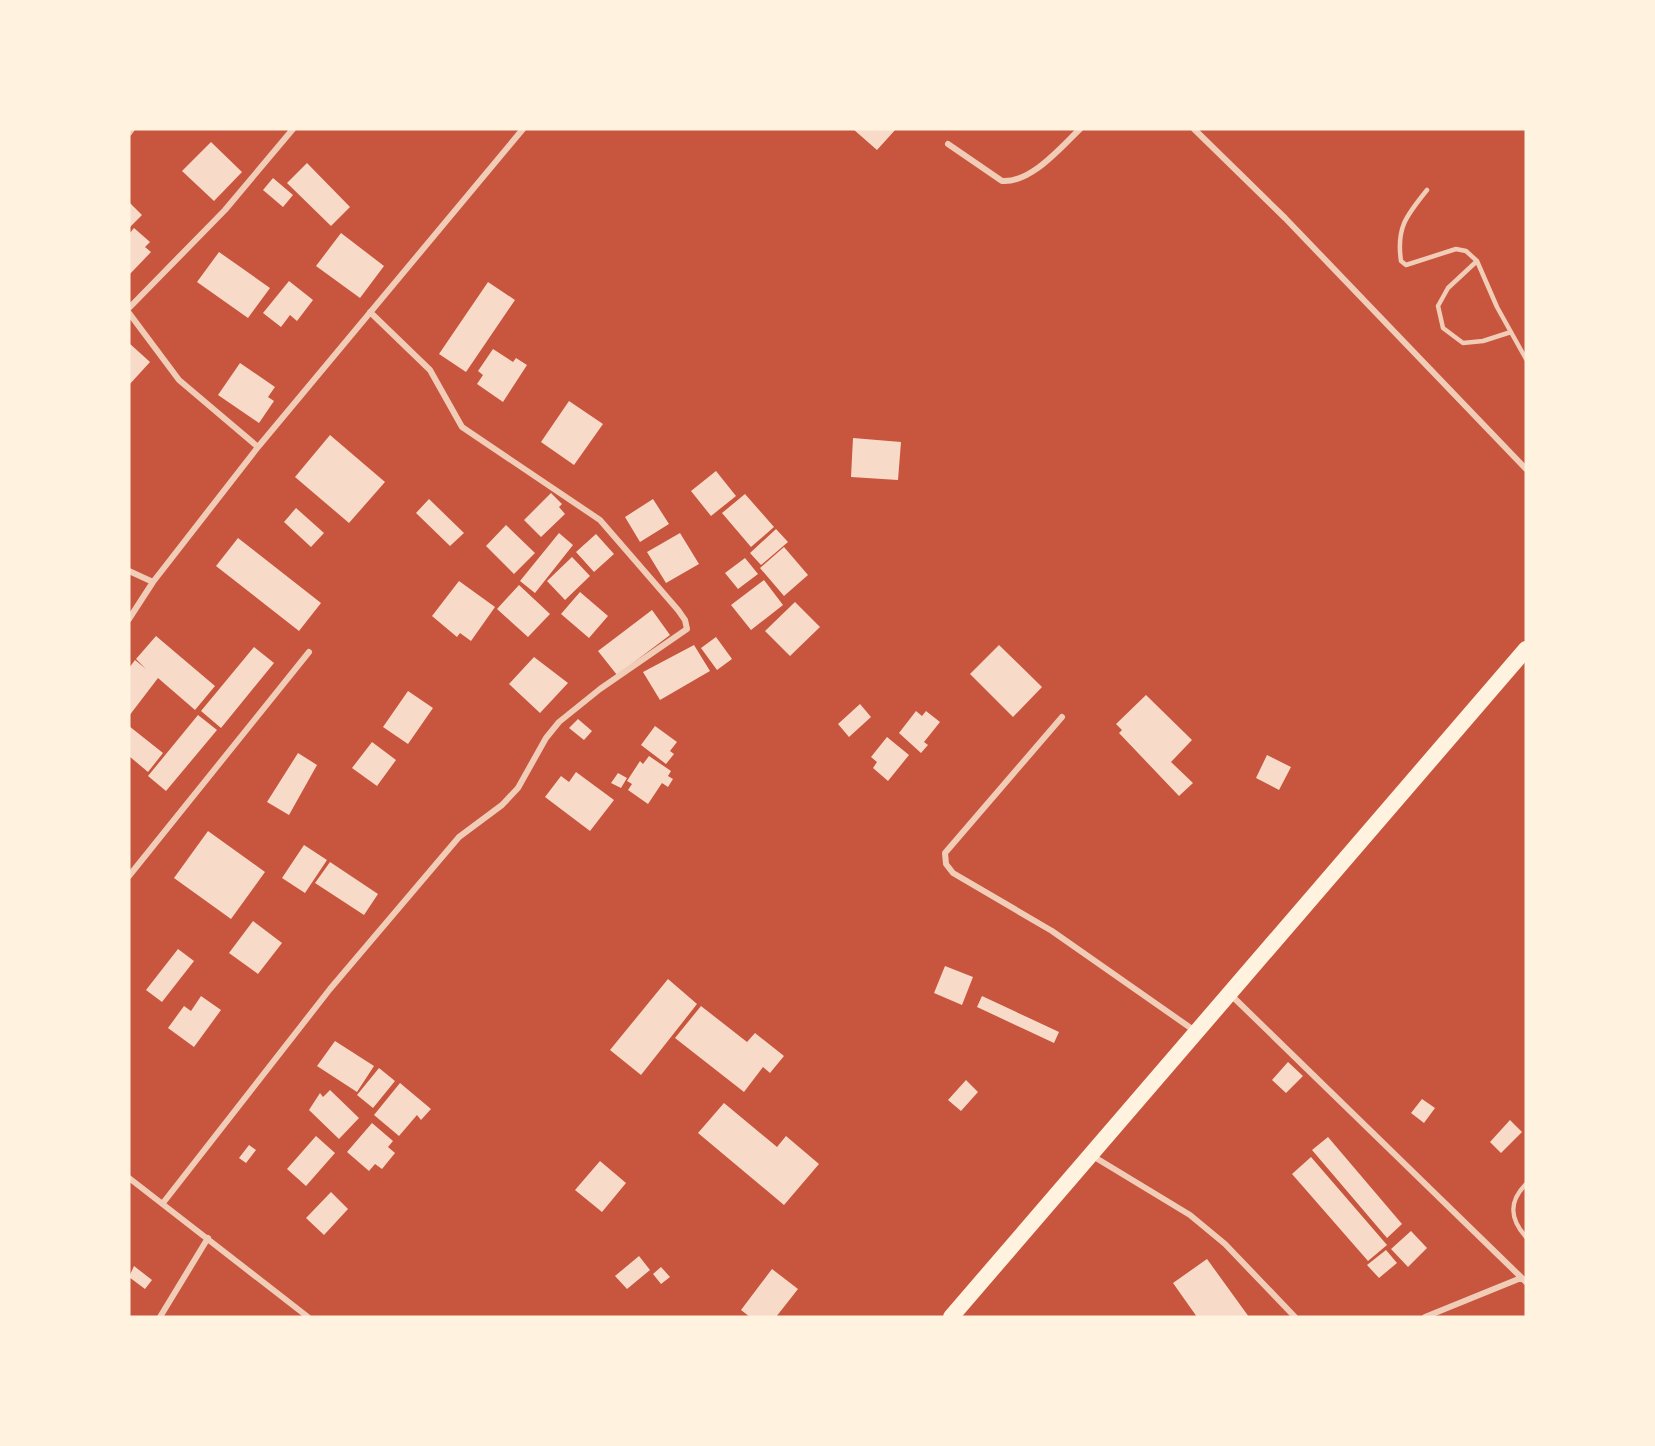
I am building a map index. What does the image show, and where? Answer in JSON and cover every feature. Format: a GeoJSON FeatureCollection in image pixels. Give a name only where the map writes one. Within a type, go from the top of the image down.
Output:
{"type":"FeatureCollection","features":[{"type":"Feature","properties":{"kind":"highway"},"geometry":{"type":"LineString","coordinates":[[951,1317],[1526,649]]}},
{"type":"Feature","properties":{"kind":"street"},"geometry":{"type":"LineString","coordinates":[[129,133],[132,129]]}},
{"type":"Feature","properties":{"kind":"street"},"geometry":{"type":"LineString","coordinates":[[129,308],[225,210],[293,129]]}},
{"type":"Feature","properties":{"kind":"street"},"geometry":{"type":"LineString","coordinates":[[129,619],[153,582],[258,447],[523,129]]}},
{"type":"Feature","properties":{"kind":"street"},"geometry":{"type":"LineString","coordinates":[[948,144],[1002,181],[1012,182],[1027,176],[1080,129]]}},
{"type":"Feature","properties":{"kind":"street"},"geometry":{"type":"LineString","coordinates":[[1194,129],[1284,218],[1526,469]]}},
{"type":"Feature","properties":{"kind":"street"},"geometry":{"type":"LineString","coordinates":[[163,1203],[330,989],[459,837],[502,805],[518,788],[546,738],[560,722],[600,689],[687,629],[685,620],[678,610],[600,520],[462,426],[430,370],[370,312]]}},
{"type":"Feature","properties":{"kind":"street"},"geometry":{"type":"LineString","coordinates":[[129,313],[179,380],[258,447]]}},
{"type":"Feature","properties":{"kind":"street"},"geometry":{"type":"LineString","coordinates":[[129,571],[153,582]]}},
{"type":"Feature","properties":{"kind":"street"},"geometry":{"type":"LineString","coordinates":[[129,876],[309,652]]}},
{"type":"Feature","properties":{"kind":"street"},"geometry":{"type":"LineString","coordinates":[[1062,717],[945,853],[946,864],[952,873],[1052,931],[1195,1032]]}},
{"type":"Feature","properties":{"kind":"street"},"geometry":{"type":"LineString","coordinates":[[1228,993],[1524,1280],[1425,1317]]}},
{"type":"Feature","properties":{"kind":"street"},"geometry":{"type":"LineString","coordinates":[[1091,1155],[1190,1215],[1225,1244],[1295,1317]]}},
{"type":"Feature","properties":{"kind":"street"},"geometry":{"type":"LineString","coordinates":[[129,1178],[308,1317]]}},
{"type":"Feature","properties":{"kind":"street"},"geometry":{"type":"LineString","coordinates":[[159,1317],[208,1238]]}},
{"type":"Feature","properties":{"kind":"lane"},"geometry":{"type":"LineString","coordinates":[[1427,190],[1403,219],[1399,247],[1401,261],[1406,265],[1456,249],[1466,251],[1477,261],[1526,359]]}},
{"type":"Feature","properties":{"kind":"lane"},"geometry":{"type":"LineString","coordinates":[[1477,261],[1448,288],[1438,306],[1443,328],[1463,343],[1483,341],[1511,333]]}},
{"type":"Feature","properties":{"kind":"lane"},"geometry":{"type":"LineString","coordinates":[[1526,1184],[1513,1201],[1511,1213],[1518,1228],[1526,1237]]}},
{"type":"Feature","properties":{"kind":"building"},"geometry":{"type":"Polygon","coordinates":[[[853,129],[896,129],[877,150],[853,129]]]}},
{"type":"Feature","properties":{"kind":"building"},"geometry":{"type":"Polygon","coordinates":[[[211,142],[242,172],[214,201],[182,171],[211,142]]]}},
{"type":"Feature","properties":{"kind":"building"},"geometry":{"type":"Polygon","coordinates":[[[307,163],[350,207],[331,226],[287,183],[307,163]]]}},
{"type":"Feature","properties":{"kind":"building"},"geometry":{"type":"Polygon","coordinates":[[[273,178],[293,195],[283,207],[263,190],[273,178]]]}},
{"type":"Feature","properties":{"kind":"building"},"geometry":{"type":"Polygon","coordinates":[[[129,202],[142,215],[129,228],[129,202]]]}},
{"type":"Feature","properties":{"kind":"building"},"geometry":{"type":"Polygon","coordinates":[[[134,228],[150,242],[145,247],[151,252],[130,274],[129,234],[134,228]]]}},
{"type":"Feature","properties":{"kind":"building"},"geometry":{"type":"Polygon","coordinates":[[[341,233],[384,266],[360,298],[316,266],[341,233]]]}},
{"type":"Feature","properties":{"kind":"building"},"geometry":{"type":"Polygon","coordinates":[[[219,252],[270,288],[248,318],[197,282],[219,252]]]}},
{"type":"Feature","properties":{"kind":"building"},"geometry":{"type":"Polygon","coordinates":[[[289,281],[313,300],[297,321],[290,315],[281,327],[263,313],[289,281]]]}},
{"type":"Feature","properties":{"kind":"building"},"geometry":{"type":"Polygon","coordinates":[[[488,282],[515,300],[466,372],[439,354],[488,282]]]}},
{"type":"Feature","properties":{"kind":"building"},"geometry":{"type":"Polygon","coordinates":[[[129,343],[150,362],[129,385],[129,343]]]}},
{"type":"Feature","properties":{"kind":"building"},"geometry":{"type":"Polygon","coordinates":[[[493,349],[513,362],[516,358],[527,365],[503,402],[477,384],[483,375],[478,371],[493,349]]]}},
{"type":"Feature","properties":{"kind":"building"},"geometry":{"type":"Polygon","coordinates":[[[240,363],[275,387],[268,397],[274,401],[259,423],[218,395],[240,363]]]}},
{"type":"Feature","properties":{"kind":"building"},"geometry":{"type":"Polygon","coordinates":[[[569,401],[603,424],[574,465],[541,442],[569,401]]]}},
{"type":"Feature","properties":{"kind":"building"},"geometry":{"type":"Polygon","coordinates":[[[330,435],[385,482],[349,523],[295,477],[330,435]]]}},
{"type":"Feature","properties":{"kind":"building"},"geometry":{"type":"Polygon","coordinates":[[[853,438],[901,442],[898,480],[851,477],[853,438]]]}},
{"type":"Feature","properties":{"kind":"building"},"geometry":{"type":"Polygon","coordinates":[[[716,471],[736,496],[711,516],[691,491],[716,471]]]}},
{"type":"Feature","properties":{"kind":"building"},"geometry":{"type":"Polygon","coordinates":[[[551,493],[562,504],[559,507],[565,514],[541,537],[524,520],[551,493]]]}},
{"type":"Feature","properties":{"kind":"building"},"geometry":{"type":"Polygon","coordinates":[[[745,494],[774,527],[751,547],[722,513],[745,494]]]}},
{"type":"Feature","properties":{"kind":"building"},"geometry":{"type":"Polygon","coordinates":[[[429,499],[464,533],[450,546],[416,513],[429,499]]]}},
{"type":"Feature","properties":{"kind":"building"},"geometry":{"type":"Polygon","coordinates":[[[653,499],[669,524],[640,542],[625,517],[653,499]]]}},
{"type":"Feature","properties":{"kind":"building"},"geometry":{"type":"Polygon","coordinates":[[[296,508],[324,533],[311,547],[284,522],[296,508]]]}},
{"type":"Feature","properties":{"kind":"building"},"geometry":{"type":"Polygon","coordinates":[[[506,525],[535,553],[514,574],[486,546],[506,525]]]}},
{"type":"Feature","properties":{"kind":"building"},"geometry":{"type":"Polygon","coordinates":[[[776,529],[788,542],[761,565],[750,553],[776,529]]]}},
{"type":"Feature","properties":{"kind":"building"},"geometry":{"type":"Polygon","coordinates":[[[559,533],[573,545],[535,593],[520,581],[559,533]]]}},
{"type":"Feature","properties":{"kind":"building"},"geometry":{"type":"Polygon","coordinates":[[[680,533],[699,564],[666,583],[647,552],[680,533]]]}},
{"type":"Feature","properties":{"kind":"building"},"geometry":{"type":"Polygon","coordinates":[[[596,534],[614,554],[594,572],[576,552],[596,534]]]}},
{"type":"Feature","properties":{"kind":"building"},"geometry":{"type":"Polygon","coordinates":[[[238,538],[321,603],[299,631],[216,566],[238,538]]]}},
{"type":"Feature","properties":{"kind":"building"},"geometry":{"type":"Polygon","coordinates":[[[784,547],[808,575],[784,596],[760,568],[784,547]]]}},
{"type":"Feature","properties":{"kind":"building"},"geometry":{"type":"Polygon","coordinates":[[[572,557],[590,576],[565,600],[547,581],[572,557]]]}},
{"type":"Feature","properties":{"kind":"building"},"geometry":{"type":"Polygon","coordinates":[[[745,558],[758,574],[738,589],[725,573],[745,558]]]}},
{"type":"Feature","properties":{"kind":"building"},"geometry":{"type":"Polygon","coordinates":[[[764,580],[783,605],[751,630],[731,605],[764,580]]]}},
{"type":"Feature","properties":{"kind":"building"},"geometry":{"type":"Polygon","coordinates":[[[459,581],[495,607],[471,641],[460,633],[457,637],[432,616],[459,581]]]}},
{"type":"Feature","properties":{"kind":"building"},"geometry":{"type":"Polygon","coordinates":[[[519,585],[550,614],[528,637],[497,609],[519,585]]]}},
{"type":"Feature","properties":{"kind":"building"},"geometry":{"type":"Polygon","coordinates":[[[580,592],[608,616],[589,638],[561,614],[580,592]]]}},
{"type":"Feature","properties":{"kind":"building"},"geometry":{"type":"Polygon","coordinates":[[[795,602],[820,627],[790,656],[765,631],[795,602]]]}},
{"type":"Feature","properties":{"kind":"building"},"geometry":{"type":"Polygon","coordinates":[[[652,610],[670,635],[617,675],[598,651],[652,610]]]}},
{"type":"Feature","properties":{"kind":"building"},"geometry":{"type":"Polygon","coordinates":[[[156,636],[215,686],[195,710],[158,678],[129,716],[129,668],[135,660],[146,669],[136,659],[156,636]]]}},
{"type":"Feature","properties":{"kind":"building"},"geometry":{"type":"Polygon","coordinates":[[[716,637],[732,659],[717,670],[701,648],[716,637]]]}},
{"type":"Feature","properties":{"kind":"building"},"geometry":{"type":"Polygon","coordinates":[[[694,645],[710,671],[660,700],[643,672],[694,645]]]}},
{"type":"Feature","properties":{"kind":"building"},"geometry":{"type":"Polygon","coordinates":[[[999,645],[1042,687],[1013,717],[970,674],[999,645]]]}},
{"type":"Feature","properties":{"kind":"building"},"geometry":{"type":"Polygon","coordinates":[[[254,647],[274,663],[221,728],[201,711],[254,647]]]}},
{"type":"Feature","properties":{"kind":"building"},"geometry":{"type":"Polygon","coordinates":[[[534,657],[568,683],[540,713],[509,684],[534,657]]]}},
{"type":"Feature","properties":{"kind":"building"},"geometry":{"type":"Polygon","coordinates":[[[408,691],[433,708],[408,744],[383,727],[408,691]]]}},
{"type":"Feature","properties":{"kind":"building"},"geometry":{"type":"Polygon","coordinates":[[[1146,695],[1192,740],[1171,762],[1193,783],[1179,796],[1119,733],[1122,730],[1116,724],[1146,695]]]}},
{"type":"Feature","properties":{"kind":"building"},"geometry":{"type":"Polygon","coordinates":[[[860,704],[871,717],[849,737],[838,724],[860,704]]]}},
{"type":"Feature","properties":{"kind":"building"},"geometry":{"type":"Polygon","coordinates":[[[916,711],[922,716],[926,711],[940,722],[924,742],[928,745],[921,753],[899,733],[916,711]]]}},
{"type":"Feature","properties":{"kind":"building"},"geometry":{"type":"Polygon","coordinates":[[[198,715],[217,730],[166,791],[148,776],[198,715]]]}},
{"type":"Feature","properties":{"kind":"building"},"geometry":{"type":"Polygon","coordinates":[[[578,719],[592,731],[584,740],[569,728],[578,719]]]}},
{"type":"Feature","properties":{"kind":"building"},"geometry":{"type":"Polygon","coordinates":[[[129,726],[163,753],[148,772],[129,756],[129,726]]]}},
{"type":"Feature","properties":{"kind":"building"},"geometry":{"type":"Polygon","coordinates":[[[655,726],[677,742],[670,751],[674,754],[666,764],[641,745],[655,726]]]}},
{"type":"Feature","properties":{"kind":"building"},"geometry":{"type":"Polygon","coordinates":[[[887,737],[909,755],[888,781],[873,768],[877,762],[871,757],[887,737]]]}},
{"type":"Feature","properties":{"kind":"building"},"geometry":{"type":"Polygon","coordinates":[[[372,742],[396,760],[377,786],[352,768],[372,742]]]}},
{"type":"Feature","properties":{"kind":"building"},"geometry":{"type":"Polygon","coordinates":[[[298,753],[317,765],[289,815],[267,802],[298,753]]]}},
{"type":"Feature","properties":{"kind":"building"},"geometry":{"type":"Polygon","coordinates":[[[1267,755],[1291,767],[1279,790],[1256,778],[1267,755]]]}},
{"type":"Feature","properties":{"kind":"building"},"geometry":{"type":"Polygon","coordinates":[[[649,756],[671,771],[668,776],[673,779],[668,787],[662,783],[648,804],[628,790],[632,784],[627,781],[640,761],[643,764],[649,756]]]}},
{"type":"Feature","properties":{"kind":"building"},"geometry":{"type":"Polygon","coordinates":[[[576,772],[614,800],[590,831],[545,797],[561,776],[569,782],[576,772]]]}},
{"type":"Feature","properties":{"kind":"building"},"geometry":{"type":"Polygon","coordinates":[[[618,773],[627,778],[621,788],[611,783],[618,773]]]}},
{"type":"Feature","properties":{"kind":"building"},"geometry":{"type":"Polygon","coordinates":[[[208,831],[265,872],[231,919],[174,878],[208,831]]]}},
{"type":"Feature","properties":{"kind":"building"},"geometry":{"type":"Polygon","coordinates":[[[304,845],[327,860],[305,893],[282,878],[304,845]]]}},
{"type":"Feature","properties":{"kind":"building"},"geometry":{"type":"Polygon","coordinates":[[[330,862],[378,894],[364,915],[315,883],[330,862]]]}},
{"type":"Feature","properties":{"kind":"building"},"geometry":{"type":"Polygon","coordinates":[[[253,921],[282,943],[258,974],[229,953],[253,921]]]}},
{"type":"Feature","properties":{"kind":"building"},"geometry":{"type":"Polygon","coordinates":[[[178,949],[194,961],[162,1002],[146,990],[178,949]]]}},
{"type":"Feature","properties":{"kind":"building"},"geometry":{"type":"Polygon","coordinates":[[[945,966],[973,977],[962,1005],[934,993],[945,966]]]}},
{"type":"Feature","properties":{"kind":"building"},"geometry":{"type":"Polygon","coordinates":[[[668,979],[697,1004],[641,1075],[610,1050],[668,979]]]}},
{"type":"Feature","properties":{"kind":"building"},"geometry":{"type":"Polygon","coordinates":[[[201,996],[221,1010],[194,1047],[168,1028],[184,1006],[191,1011],[201,996]]]}},
{"type":"Feature","properties":{"kind":"building"},"geometry":{"type":"Polygon","coordinates":[[[982,996],[1059,1032],[1054,1043],[977,1007],[982,996]]]}},
{"type":"Feature","properties":{"kind":"building"},"geometry":{"type":"Polygon","coordinates":[[[701,1006],[747,1042],[755,1033],[784,1056],[770,1073],[763,1067],[744,1092],[675,1038],[701,1006]]]}},
{"type":"Feature","properties":{"kind":"building"},"geometry":{"type":"Polygon","coordinates":[[[335,1041],[374,1066],[357,1092],[317,1066],[335,1041]]]}},
{"type":"Feature","properties":{"kind":"building"},"geometry":{"type":"Polygon","coordinates":[[[1288,1062],[1303,1076],[1286,1093],[1272,1080],[1288,1062]]]}},
{"type":"Feature","properties":{"kind":"building"},"geometry":{"type":"Polygon","coordinates":[[[379,1068],[395,1081],[373,1108],[357,1095],[379,1068]]]}},
{"type":"Feature","properties":{"kind":"building"},"geometry":{"type":"Polygon","coordinates":[[[966,1080],[978,1092],[961,1111],[948,1100],[966,1080]]]}},
{"type":"Feature","properties":{"kind":"building"},"geometry":{"type":"Polygon","coordinates":[[[400,1083],[431,1109],[421,1120],[417,1115],[399,1136],[374,1115],[400,1083]]]}},
{"type":"Feature","properties":{"kind":"building"},"geometry":{"type":"Polygon","coordinates":[[[330,1090],[359,1118],[339,1139],[309,1110],[320,1093],[323,1097],[330,1090]]]}},
{"type":"Feature","properties":{"kind":"building"},"geometry":{"type":"Polygon","coordinates":[[[1422,1099],[1435,1108],[1424,1123],[1411,1113],[1422,1099]]]}},
{"type":"Feature","properties":{"kind":"building"},"geometry":{"type":"Polygon","coordinates":[[[724,1103],[777,1147],[786,1136],[819,1164],[784,1205],[698,1133],[724,1103]]]}},
{"type":"Feature","properties":{"kind":"building"},"geometry":{"type":"Polygon","coordinates":[[[1510,1120],[1522,1132],[1501,1153],[1490,1142],[1510,1120]]]}},
{"type":"Feature","properties":{"kind":"building"},"geometry":{"type":"Polygon","coordinates":[[[372,1123],[393,1141],[388,1147],[395,1153],[382,1169],[375,1164],[369,1171],[347,1152],[372,1123]]]}},
{"type":"Feature","properties":{"kind":"building"},"geometry":{"type":"Polygon","coordinates":[[[316,1136],[335,1153],[306,1186],[287,1169],[316,1136]]]}},
{"type":"Feature","properties":{"kind":"building"},"geometry":{"type":"Polygon","coordinates":[[[1328,1137],[1402,1224],[1387,1238],[1312,1150],[1328,1137]]]}},
{"type":"Feature","properties":{"kind":"building"},"geometry":{"type":"Polygon","coordinates":[[[249,1145],[256,1150],[246,1163],[239,1158],[249,1145]]]}},
{"type":"Feature","properties":{"kind":"building"},"geometry":{"type":"Polygon","coordinates":[[[1311,1157],[1387,1245],[1368,1261],[1292,1174],[1311,1157]]]}},
{"type":"Feature","properties":{"kind":"building"},"geometry":{"type":"Polygon","coordinates":[[[600,1161],[626,1183],[602,1212],[575,1190],[600,1161]]]}},
{"type":"Feature","properties":{"kind":"building"},"geometry":{"type":"Polygon","coordinates":[[[331,1192],[348,1209],[324,1235],[306,1218],[331,1192]]]}},
{"type":"Feature","properties":{"kind":"building"},"geometry":{"type":"Polygon","coordinates":[[[1411,1231],[1427,1248],[1408,1267],[1391,1249],[1411,1231]]]}},
{"type":"Feature","properties":{"kind":"building"},"geometry":{"type":"Polygon","coordinates":[[[1386,1250],[1397,1263],[1379,1278],[1367,1265],[1386,1250]]]}},
{"type":"Feature","properties":{"kind":"building"},"geometry":{"type":"Polygon","coordinates":[[[639,1256],[650,1270],[627,1289],[615,1276],[639,1256]]]}},
{"type":"Feature","properties":{"kind":"building"},"geometry":{"type":"Polygon","coordinates":[[[1207,1259],[1249,1317],[1197,1317],[1173,1283],[1207,1259]]]}},
{"type":"Feature","properties":{"kind":"building"},"geometry":{"type":"Polygon","coordinates":[[[134,1266],[152,1280],[145,1289],[129,1277],[134,1266]]]}},
{"type":"Feature","properties":{"kind":"building"},"geometry":{"type":"Polygon","coordinates":[[[661,1267],[670,1277],[661,1284],[653,1274],[661,1267]]]}},
{"type":"Feature","properties":{"kind":"building"},"geometry":{"type":"Polygon","coordinates":[[[772,1269],[798,1289],[776,1317],[750,1317],[741,1310],[772,1269]]]}}]}
